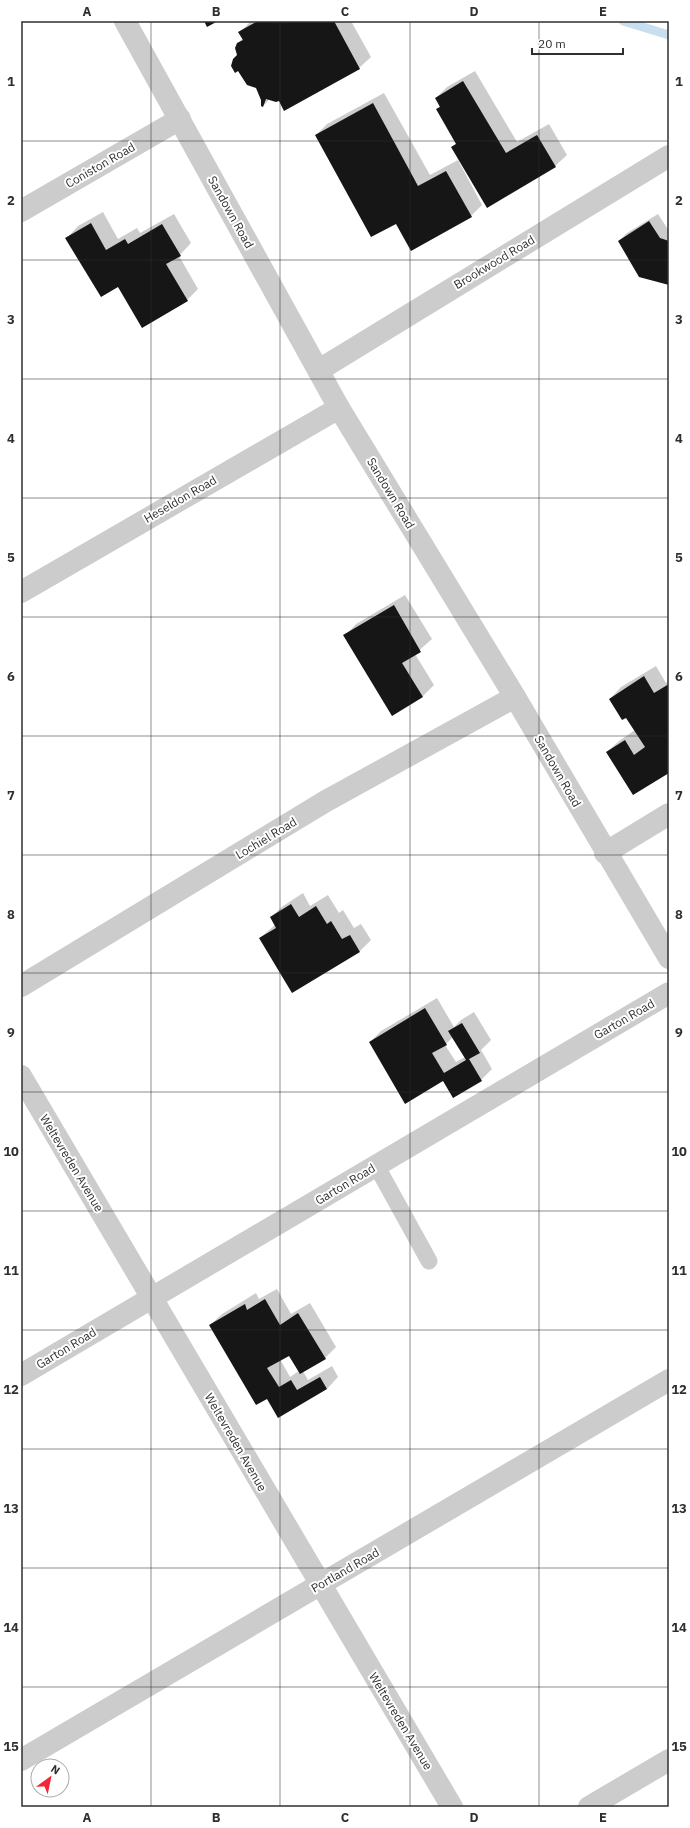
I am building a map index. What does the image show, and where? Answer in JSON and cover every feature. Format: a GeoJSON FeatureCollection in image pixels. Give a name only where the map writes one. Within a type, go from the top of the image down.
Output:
{"type":"FeatureCollection","features":[{"type":"Feature","properties":{"kind":"street","name":"Sandown Road"},"geometry":{"type":"LineString","coordinates":[[125,21],[339,408],[514,697],[605,853],[669,958]]}},
{"type":"Feature","properties":{"kind":"street","name":"Coniston Road"},"geometry":{"type":"LineString","coordinates":[[21,212],[180,119]]}},
{"type":"Feature","properties":{"kind":"street","name":"Brookwood Road"},"geometry":{"type":"LineString","coordinates":[[319,370],[669,156]]}},
{"type":"Feature","properties":{"kind":"street","name":"Heseldon Road"},"geometry":{"type":"LineString","coordinates":[[21,592],[339,408]]}},
{"type":"Feature","properties":{"kind":"street","name":"Lochiel Road"},"geometry":{"type":"LineString","coordinates":[[21,986],[326,801],[514,697]]}},
{"type":"Feature","properties":{"kind":"street"},"geometry":{"type":"LineString","coordinates":[[605,853],[669,814]]}},
{"type":"Feature","properties":{"kind":"street","name":"Garton Road"},"geometry":{"type":"LineString","coordinates":[[21,1375],[669,993]]}},
{"type":"Feature","properties":{"kind":"street","name":"Weltevreden Avenue"},"geometry":{"type":"LineString","coordinates":[[21,1076],[452,1807]]}},
{"type":"Feature","properties":{"kind":"street","name":"Portland Road"},"geometry":{"type":"LineString","coordinates":[[21,1760],[669,1380]]}},
{"type":"Feature","properties":{"kind":"street"},"geometry":{"type":"LineString","coordinates":[[588,1807],[669,1760]]}},
{"type":"Feature","properties":{"kind":"lane"},"geometry":{"type":"LineString","coordinates":[[376,1166],[429,1261]]}},
{"type":"Feature","properties":{"kind":"building"},"geometry":{"type":"Polygon","coordinates":[[[204,21],[218,21],[207,27],[204,21]]]}},
{"type":"Feature","properties":{"kind":"building"},"geometry":{"type":"Polygon","coordinates":[[[258,21],[334,21],[360,69],[284,111],[279,101],[276,102],[266,99],[263,107],[261,106],[261,100],[256,88],[247,85],[238,71],[235,73],[231,66],[233,59],[237,55],[235,48],[237,43],[243,40],[238,32],[258,21]]]}},
{"type":"Feature","properties":{"kind":"building"},"geometry":{"type":"Polygon","coordinates":[[[463,81],[506,153],[537,135],[556,167],[487,208],[451,147],[456,144],[436,109],[440,107],[435,98],[463,81]]]}},
{"type":"Feature","properties":{"kind":"building"},"geometry":{"type":"Polygon","coordinates":[[[373,103],[418,186],[446,171],[472,217],[411,251],[396,224],[371,237],[315,135],[373,103]]]}},
{"type":"Feature","properties":{"kind":"building"},"geometry":{"type":"Polygon","coordinates":[[[649,221],[660,238],[669,241],[669,285],[639,277],[618,241],[649,221]]]}},
{"type":"Feature","properties":{"kind":"building"},"geometry":{"type":"Polygon","coordinates":[[[91,223],[106,250],[125,239],[128,244],[162,224],[181,256],[166,264],[188,301],[142,328],[118,287],[101,297],[65,238],[91,223]]]}},
{"type":"Feature","properties":{"kind":"building"},"geometry":{"type":"Polygon","coordinates":[[[394,605],[421,652],[402,663],[423,697],[392,716],[343,635],[394,605]]]}},
{"type":"Feature","properties":{"kind":"building"},"geometry":{"type":"Polygon","coordinates":[[[644,676],[654,693],[669,684],[669,773],[633,795],[606,752],[625,740],[634,755],[645,747],[626,718],[622,720],[609,699],[644,676]]]}},
{"type":"Feature","properties":{"kind":"building"},"geometry":{"type":"Polygon","coordinates":[[[291,904],[299,917],[316,906],[327,924],[331,921],[342,939],[350,935],[360,952],[292,993],[259,938],[276,928],[270,917],[291,904]]]}},
{"type":"Feature","properties":{"kind":"building"},"geometry":{"type":"Polygon","coordinates":[[[425,1008],[447,1045],[432,1053],[444,1073],[466,1060],[448,1031],[462,1023],[480,1053],[469,1059],[482,1081],[453,1098],[443,1081],[405,1104],[369,1042],[425,1008]]]}},
{"type":"Feature","properties":{"kind":"building"},"geometry":{"type":"Polygon","coordinates":[[[265,1299],[280,1325],[298,1313],[326,1359],[300,1374],[289,1356],[267,1368],[279,1387],[291,1380],[297,1390],[320,1377],[327,1389],[278,1418],[267,1399],[256,1405],[209,1325],[245,1304],[247,1310],[265,1299]]]}},
{"type":"Feature","properties":{"kind":"waterway"},"geometry":{"type":"LineString","coordinates":[[623,21],[669,35]]}}]}
